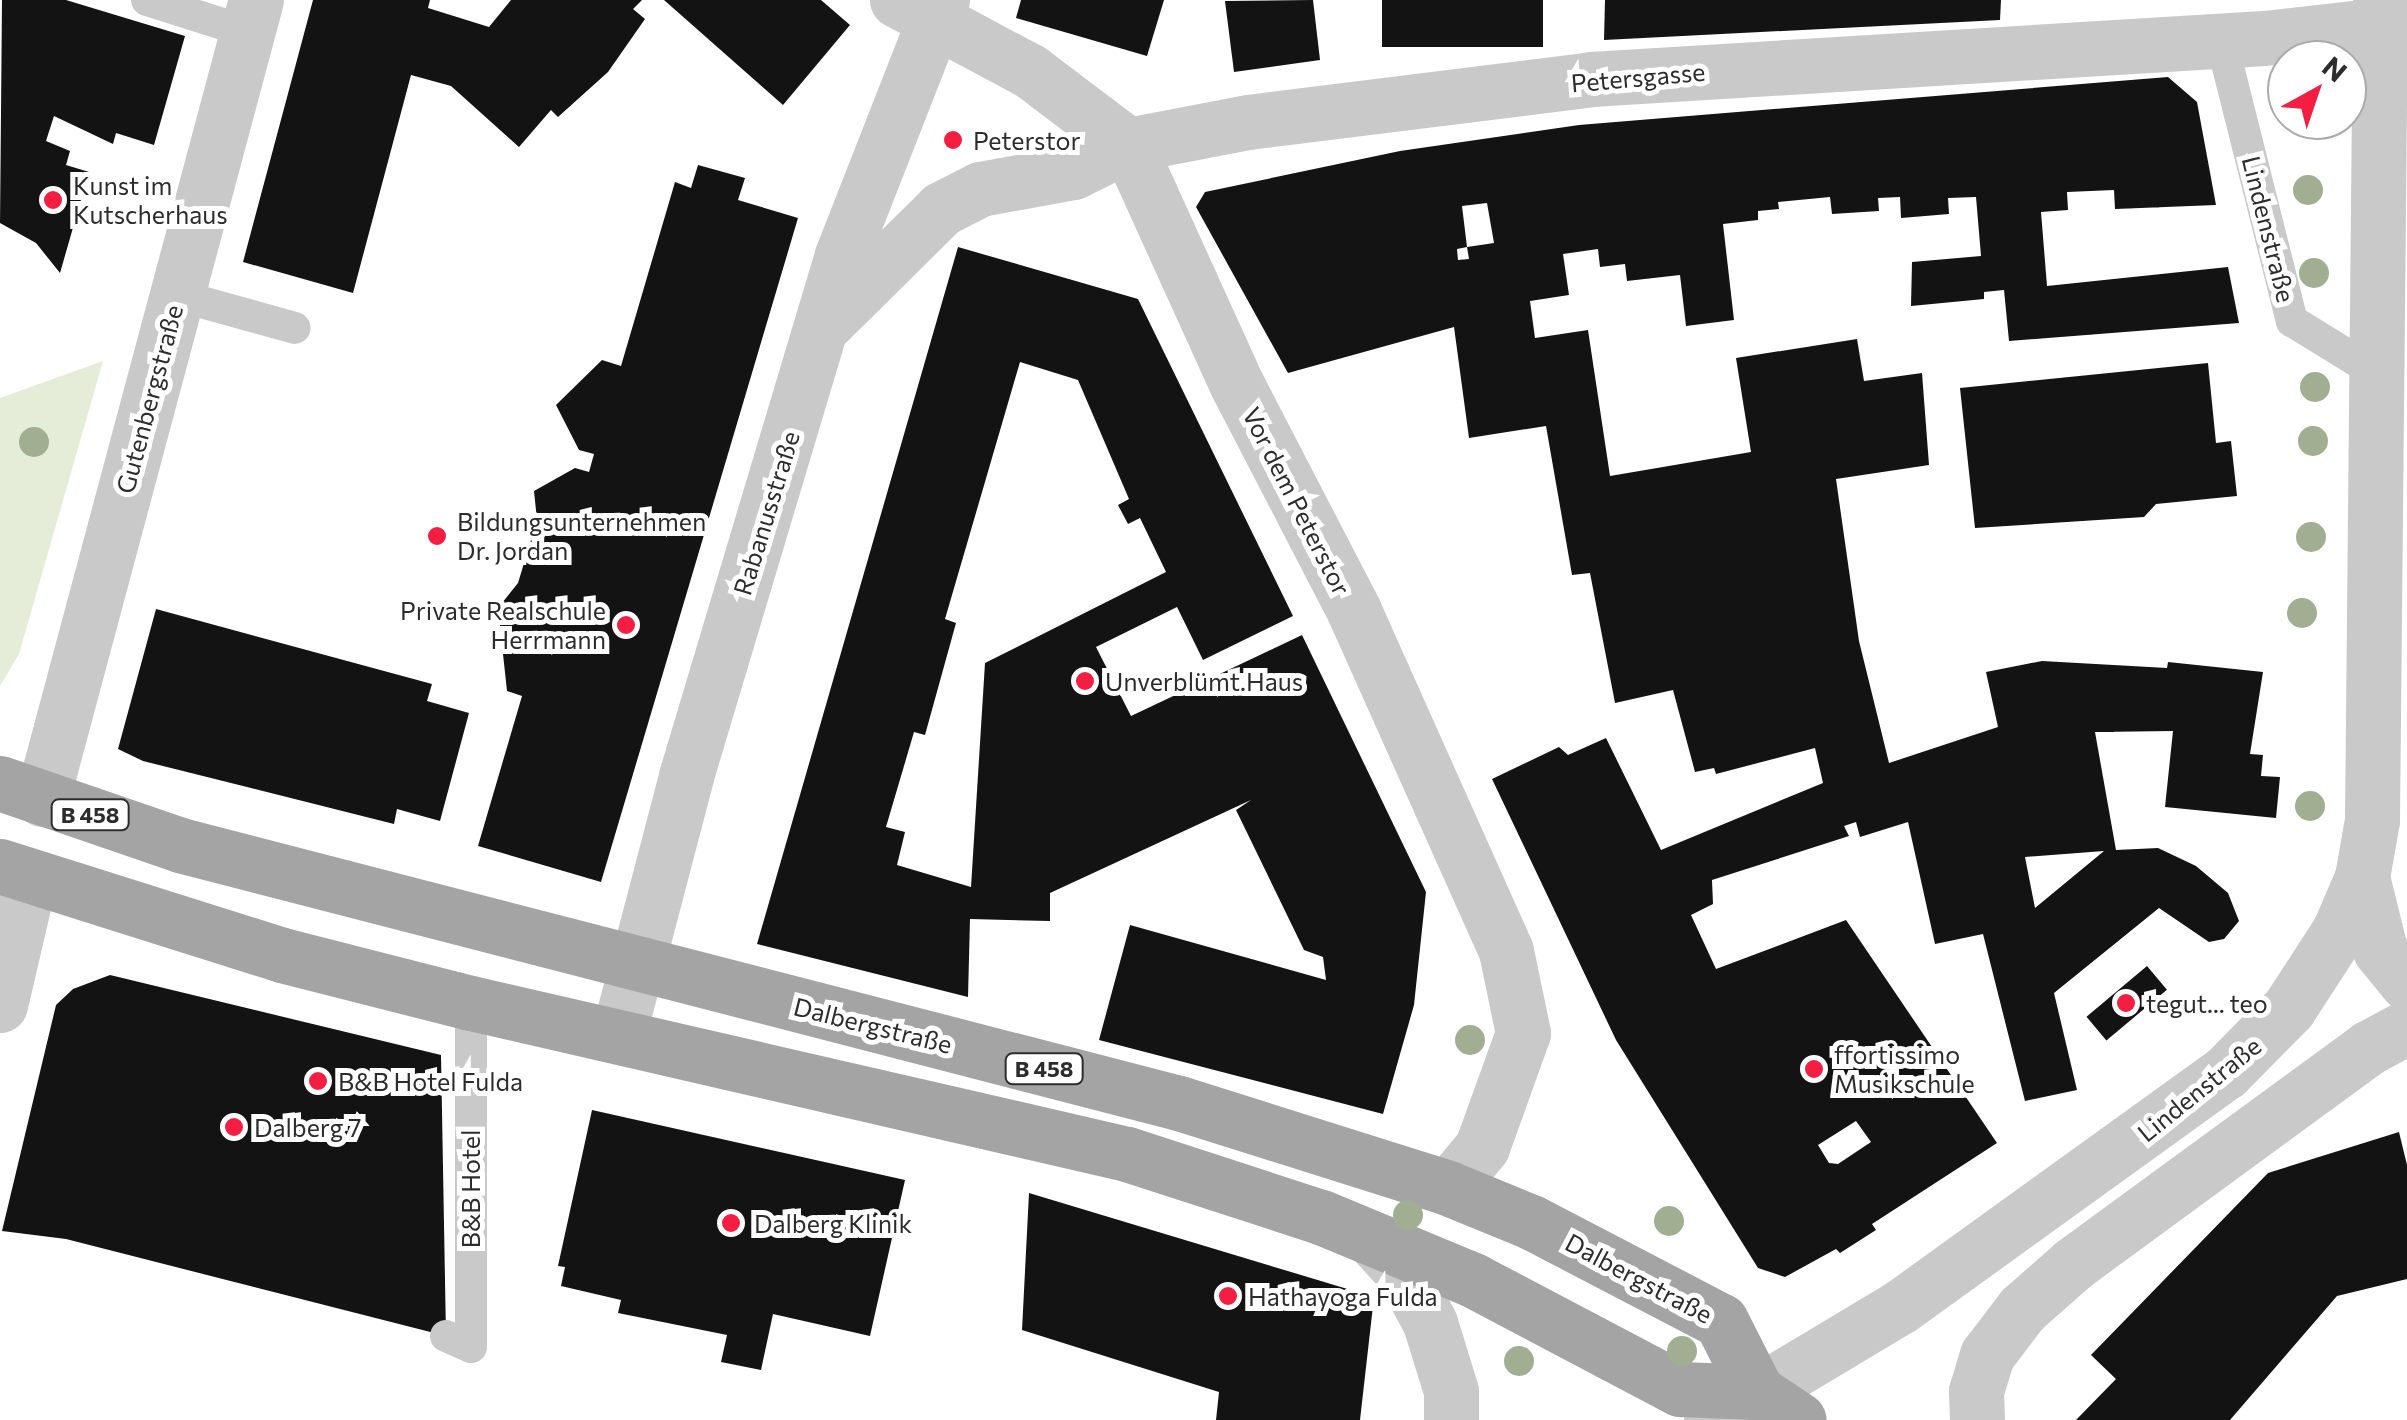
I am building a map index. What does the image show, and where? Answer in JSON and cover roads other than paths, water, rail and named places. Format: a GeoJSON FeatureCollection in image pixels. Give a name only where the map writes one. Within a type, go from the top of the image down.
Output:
{"type":"FeatureCollection","features":[{"type":"Feature","properties":{"kind":"main road","name":"Dalbergstraße"},"geometry":{"type":"LineString","coordinates":[[21,791],[180,845],[1179,1103],[1448,1188],[1532,1222],[1720,1322],[1778,1406]]}},
{"type":"Feature","properties":{"kind":"main road","name":"B 458"},"geometry":{"type":"LineString","coordinates":[[15,871],[282,954],[471,1003],[1126,1154],[1244,1189],[1473,1280],[1680,1389],[1778,1406]]}},
{"type":"Feature","properties":{"kind":"street"},"geometry":{"type":"LineString","coordinates":[[827,322],[941,209],[980,189],[1074,172],[1128,144],[1030,71],[925,7]]}},
{"type":"Feature","properties":{"kind":"street","name":"Rabanusstraße"},"geometry":{"type":"LineString","coordinates":[[618,1036],[692,758],[827,322],[842,255],[925,7]]}},
{"type":"Feature","properties":{"kind":"street","name":"Petersgasse"},"geometry":{"type":"LineString","coordinates":[[1128,144],[1248,122],[1591,79],[2221,39],[2389,15]]}},
{"type":"Feature","properties":{"kind":"street","name":"Lindenstraße"},"geometry":{"type":"LineString","coordinates":[[1711,1420],[1778,1406],[1900,1307],[2225,1073],[2316,974],[2362,877],[2373,777],[2378,374],[2389,15]]}},
{"type":"Feature","properties":{"kind":"street","name":"Gutenbergstraße"},"geometry":{"type":"LineString","coordinates":[[21,791],[176,294],[252,16]]}},
{"type":"Feature","properties":{"kind":"street","name":"Vor dem Peterstor"},"geometry":{"type":"LineString","coordinates":[[1128,144],[1222,354],[1354,611],[1506,950],[1523,1033],[1482,1148],[1448,1188]]}},
{"type":"Feature","properties":{"kind":"street"},"geometry":{"type":"LineString","coordinates":[[0,1006],[15,871]]}},
{"type":"Feature","properties":{"kind":"street"},"geometry":{"type":"LineString","coordinates":[[2362,877],[2380,950],[2407,983]]}},
{"type":"Feature","properties":{"kind":"street"},"geometry":{"type":"LineString","coordinates":[[1977,1420],[1976,1391],[1987,1356],[2022,1309],[2072,1264],[2368,1048],[2407,1028]]}},
{"type":"Feature","properties":{"kind":"street"},"geometry":{"type":"LineString","coordinates":[[1375,1242],[1404,1274],[1430,1323],[1451,1405]]}},
{"type":"Feature","properties":{"kind":"lane"},"geometry":{"type":"LineString","coordinates":[[147,0],[252,16]]}},
{"type":"Feature","properties":{"kind":"lane","name":"Lindenstraße"},"geometry":{"type":"LineString","coordinates":[[2221,39],[2292,321],[2378,374]]}},
{"type":"Feature","properties":{"kind":"lane"},"geometry":{"type":"LineString","coordinates":[[176,294],[295,328]]}},
{"type":"Feature","properties":{"kind":"lane","name":"B&B Hotel"},"geometry":{"type":"LineString","coordinates":[[446,1336],[472,1347],[471,1003]]}},
{"type":"Feature","properties":{"kind":"place","name":"Peterstor"},"geometry":{"type":"Point","coordinates":[953,140]}},
{"type":"Feature","properties":{"kind":"place","name":"Kunst im Kutscherhaus"},"geometry":{"type":"Point","coordinates":[53,200]}},
{"type":"Feature","properties":{"kind":"place","name":"Bildungsunternehmen Dr. Jordan"},"geometry":{"type":"Point","coordinates":[437,536]}},
{"type":"Feature","properties":{"kind":"place","name":"Private Realschule Herrmann"},"geometry":{"type":"Point","coordinates":[626,625]}},
{"type":"Feature","properties":{"kind":"place","name":"Unverblümt.Haus"},"geometry":{"type":"Point","coordinates":[1085,681]}},
{"type":"Feature","properties":{"kind":"place","name":"tegut… teo"},"geometry":{"type":"Point","coordinates":[2126,1003]}},
{"type":"Feature","properties":{"kind":"place","name":"ffortissimo Musikschule"},"geometry":{"type":"Point","coordinates":[1814,1069]}},
{"type":"Feature","properties":{"kind":"place","name":"B&B Hotel Fulda"},"geometry":{"type":"Point","coordinates":[318,1081]}},
{"type":"Feature","properties":{"kind":"place","name":"Dalberg 7"},"geometry":{"type":"Point","coordinates":[234,1127]}},
{"type":"Feature","properties":{"kind":"place","name":"Dalberg Klinik"},"geometry":{"type":"Point","coordinates":[731,1223]}},
{"type":"Feature","properties":{"kind":"place","name":"Hathayoga Fulda"},"geometry":{"type":"Point","coordinates":[1228,1296]}}]}
